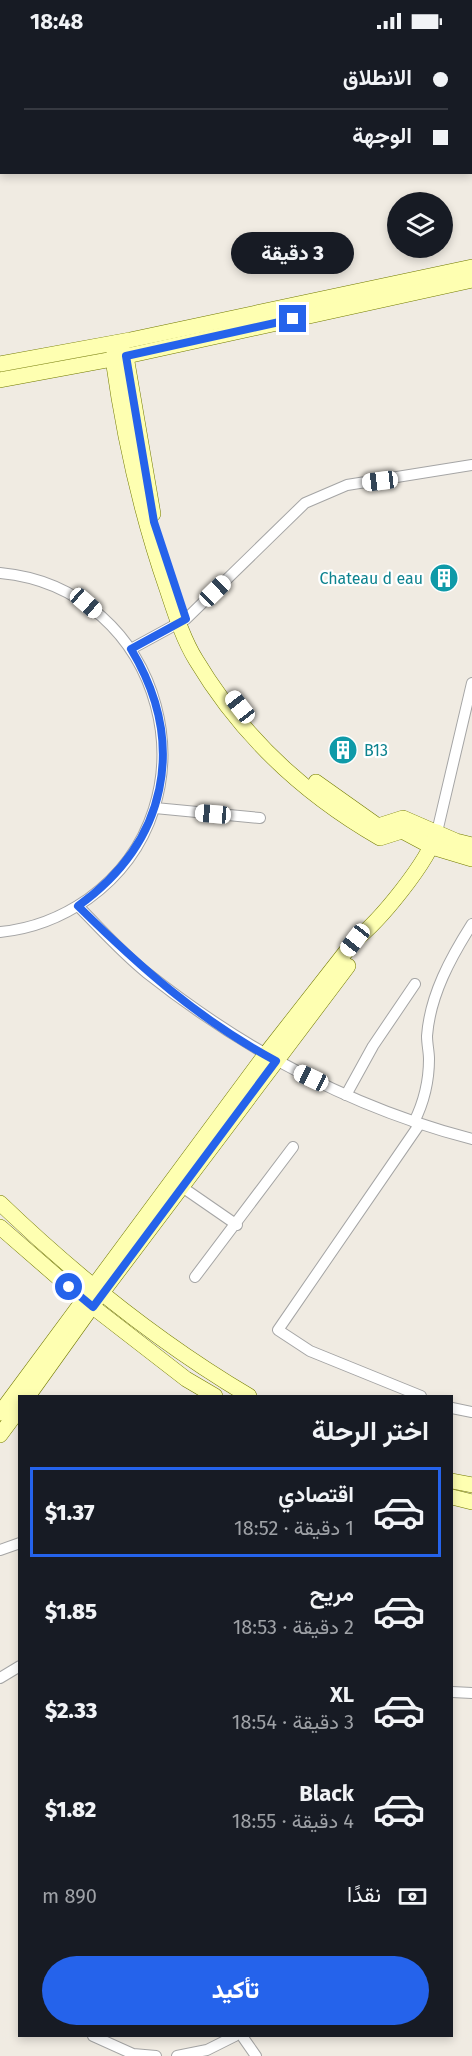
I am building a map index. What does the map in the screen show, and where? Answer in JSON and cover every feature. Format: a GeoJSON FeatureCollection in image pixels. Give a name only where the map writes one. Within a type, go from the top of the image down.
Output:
{"type":"FeatureCollection","features":[{"type":"Feature","properties":{"kind":"main road"},"geometry":{"type":"LineString","coordinates":[[0,364],[116,343],[472,267]]}},
{"type":"Feature","properties":{"kind":"main road"},"geometry":{"type":"LineString","coordinates":[[0,380],[119,358],[472,280]]}},
{"type":"Feature","properties":{"kind":"main road"},"geometry":{"type":"LineString","coordinates":[[116,343],[154,522],[195,660],[254,740],[279,765],[344,817],[380,838],[402,831],[432,847],[472,859]]}},
{"type":"Feature","properties":{"kind":"main road"},"geometry":{"type":"LineString","coordinates":[[182,622],[213,671],[254,724],[284,757],[378,826],[403,818],[456,841],[472,845]]}},
{"type":"Feature","properties":{"kind":"main road"},"geometry":{"type":"LineString","coordinates":[[29,1395],[92,1297],[270,1058],[363,945],[369,929],[432,847],[436,832]]}},
{"type":"Feature","properties":{"kind":"main road"},"geometry":{"type":"LineString","coordinates":[[0,1413],[182,1187],[270,1058]]}},
{"type":"Feature","properties":{"kind":"main road"},"geometry":{"type":"LineString","coordinates":[[0,1203],[92,1297],[247,1395]]}},
{"type":"Feature","properties":{"kind":"main road"},"geometry":{"type":"LineString","coordinates":[[0,1227],[92,1297],[186,1379],[213,1395]]}},
{"type":"Feature","properties":{"kind":"main road"},"geometry":{"type":"LineString","coordinates":[[0,1434],[18,1411]]}},
{"type":"Feature","properties":{"kind":"main road"},"geometry":{"type":"LineString","coordinates":[[453,1481],[472,1485]]}},
{"type":"Feature","properties":{"kind":"main road"},"geometry":{"type":"LineString","coordinates":[[453,1497],[472,1502]]}},
{"type":"Feature","properties":{"kind":"street"},"geometry":{"type":"LineString","coordinates":[[131,649],[182,622],[313,500],[347,485],[472,465]]}},
{"type":"Feature","properties":{"kind":"street"},"geometry":{"type":"LineString","coordinates":[[0,573],[35,580],[86,603],[116,630],[131,649],[143,670],[159,714],[163,761],[155,808],[145,832],[122,867],[99,891],[78,906],[34,926],[0,932]]}},
{"type":"Feature","properties":{"kind":"street"},"geometry":{"type":"LineString","coordinates":[[436,832],[472,683]]}},
{"type":"Feature","properties":{"kind":"street"},"geometry":{"type":"LineString","coordinates":[[155,808],[260,818]]}},
{"type":"Feature","properties":{"kind":"street"},"geometry":{"type":"LineString","coordinates":[[78,906],[145,971],[211,1021],[270,1058],[346,1095],[417,1124],[472,1139]]}},
{"type":"Feature","properties":{"kind":"street"},"geometry":{"type":"LineString","coordinates":[[420,1395],[310,1351],[278,1330],[417,1124],[424,1100],[429,1059],[427,1035],[435,1003],[447,963],[472,924]]}},
{"type":"Feature","properties":{"kind":"street"},"geometry":{"type":"LineString","coordinates":[[346,1095],[373,1046],[415,984]]}},
{"type":"Feature","properties":{"kind":"street"},"geometry":{"type":"LineString","coordinates":[[195,1277],[237,1225],[293,1147]]}},
{"type":"Feature","properties":{"kind":"street"},"geometry":{"type":"LineString","coordinates":[[182,1187],[237,1225]]}},
{"type":"Feature","properties":{"kind":"street"},"geometry":{"type":"LineString","coordinates":[[453,1407],[472,1412]]}},
{"type":"Feature","properties":{"kind":"street"},"geometry":{"type":"LineString","coordinates":[[0,1550],[18,1544]]}},
{"type":"Feature","properties":{"kind":"street"},"geometry":{"type":"LineString","coordinates":[[0,1678],[18,1667]]}},
{"type":"Feature","properties":{"kind":"street"},"geometry":{"type":"LineString","coordinates":[[453,1692],[472,1693]]}},
{"type":"Feature","properties":{"kind":"street"},"geometry":{"type":"LineString","coordinates":[[95,2037],[133,2054],[156,2056]]}},
{"type":"Feature","properties":{"kind":"street"},"geometry":{"type":"LineString","coordinates":[[177,2056],[207,2050],[233,2037]]}},
{"type":"Feature","properties":{"kind":"street"},"geometry":{"type":"LineString","coordinates":[[243,2037],[256,2056]]}},
{"type":"Feature","properties":{"kind":"place","name":"Chateau d eau"},"geometry":{"type":"Point","coordinates":[444,578]}},
{"type":"Feature","properties":{"kind":"place","name":"B13"},"geometry":{"type":"Point","coordinates":[343,750]}},
{"type":"Feature","properties":{"kind":"route"},"geometry":{"type":"LineString","coordinates":[[69,1287],[93,1307],[276,1061],[211,1021],[145,971],[78,906],[117,874],[133,854],[155,808],[161,785],[163,738],[159,714],[153,691],[131,649],[186,619],[154,522],[126,356],[293,319]]}}]}
